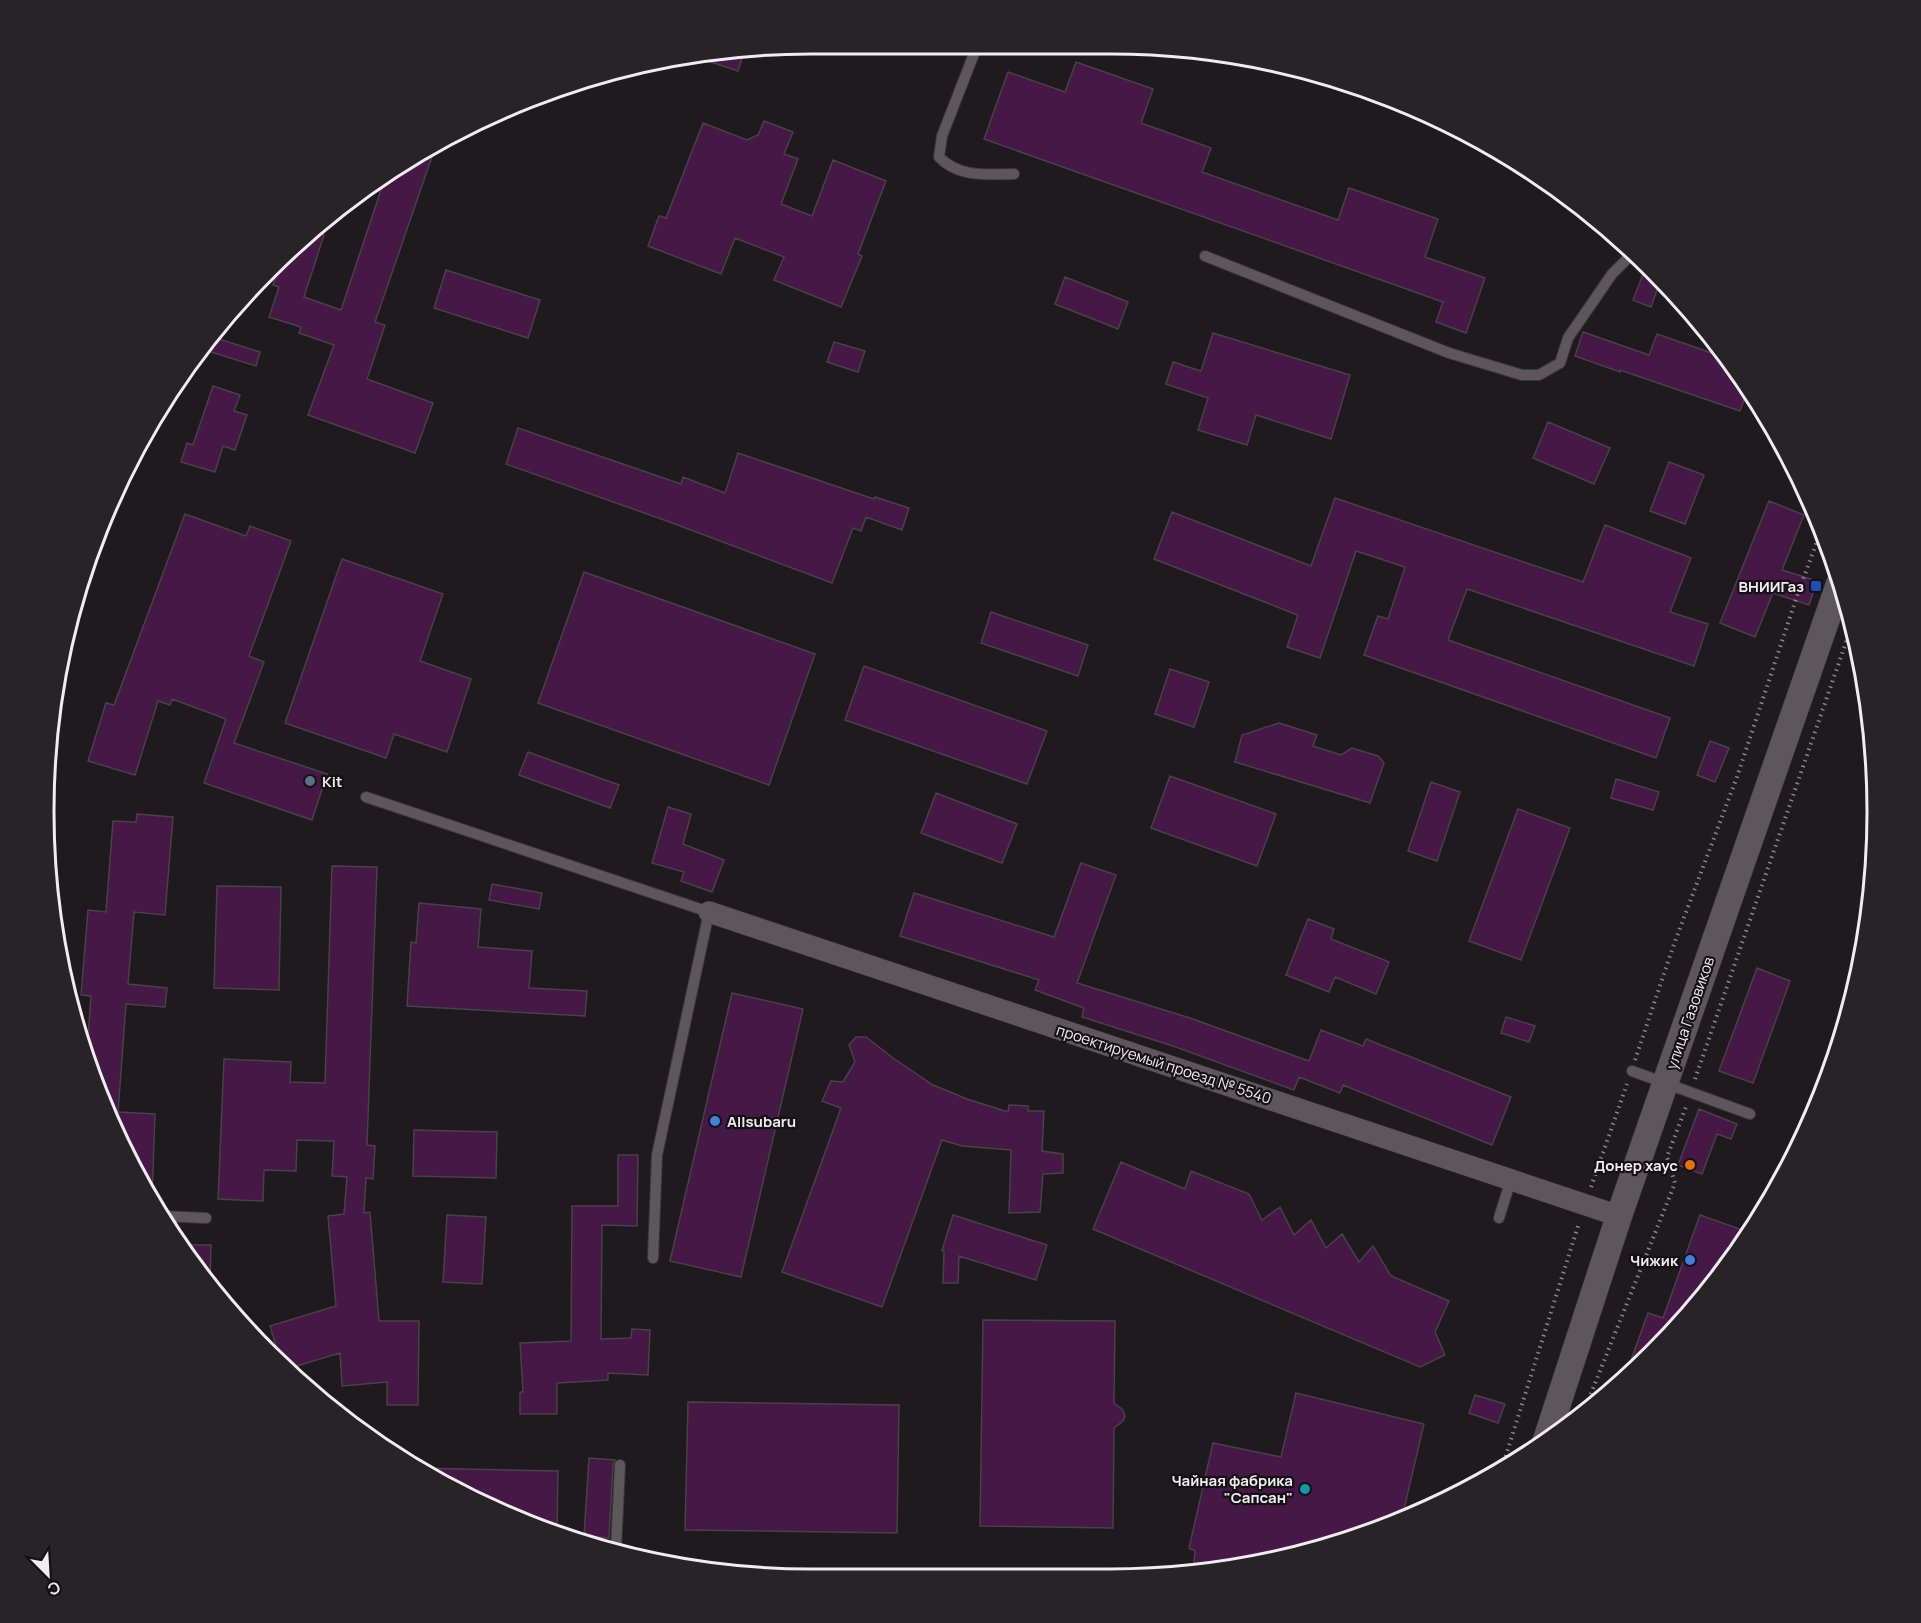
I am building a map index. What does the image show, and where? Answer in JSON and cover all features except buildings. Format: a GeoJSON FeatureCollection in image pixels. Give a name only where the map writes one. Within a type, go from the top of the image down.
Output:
{"type":"FeatureCollection","features":[{"type":"Feature","properties":{"kind":"street","name":"улица Газовиков"},"geometry":{"type":"LineString","coordinates":[[1551,1426],[1619,1216],[1835,595]]}},
{"type":"Feature","properties":{"kind":"street","name":"проектируемый проезд № 5540"},"geometry":{"type":"LineString","coordinates":[[710,912],[1619,1216]]}},
{"type":"Feature","properties":{"kind":"lane"},"geometry":{"type":"LineString","coordinates":[[973,54],[942,136],[939,157],[948,167],[973,174],[1014,174]]}},
{"type":"Feature","properties":{"kind":"lane"},"geometry":{"type":"LineString","coordinates":[[1205,256],[1449,353],[1522,375],[1539,375],[1560,363],[1568,338],[1612,274],[1627,259]]}},
{"type":"Feature","properties":{"kind":"lane"},"geometry":{"type":"LineString","coordinates":[[366,797],[710,912],[657,1155],[653,1258]]}},
{"type":"Feature","properties":{"kind":"lane"},"geometry":{"type":"LineString","coordinates":[[1632,1071],[1750,1114]]}},
{"type":"Feature","properties":{"kind":"lane"},"geometry":{"type":"LineString","coordinates":[[1499,1218],[1511,1179]]}},
{"type":"Feature","properties":{"kind":"lane"},"geometry":{"type":"LineString","coordinates":[[172,1216],[206,1218]]}},
{"type":"Feature","properties":{"kind":"lane"},"geometry":{"type":"LineString","coordinates":[[616,1543],[620,1465]]}},
{"type":"Feature","properties":{"kind":"path"},"geometry":{"type":"LineString","coordinates":[[1505,1457],[1584,1204],[1632,1071],[1674,944],[1737,777],[1817,542]]}},
{"type":"Feature","properties":{"kind":"path"},"geometry":{"type":"LineString","coordinates":[[1590,1397],[1675,1183],[1667,1157],[1847,640]]}},
{"type":"Feature","properties":{"kind":"place","name":"ВНИИГаз"},"geometry":{"type":"Point","coordinates":[1816,586]}},
{"type":"Feature","properties":{"kind":"place","name":"Kit"},"geometry":{"type":"Point","coordinates":[310,781]}},
{"type":"Feature","properties":{"kind":"place","name":"Allsubaru"},"geometry":{"type":"Point","coordinates":[715,1121]}},
{"type":"Feature","properties":{"kind":"place","name":"Донер хаус"},"geometry":{"type":"Point","coordinates":[1690,1165]}},
{"type":"Feature","properties":{"kind":"place","name":"Чижик"},"geometry":{"type":"Point","coordinates":[1690,1260]}},
{"type":"Feature","properties":{"kind":"place","name":"Чайная фабрика \"Сапсан\""},"geometry":{"type":"Point","coordinates":[1305,1489]}}]}
